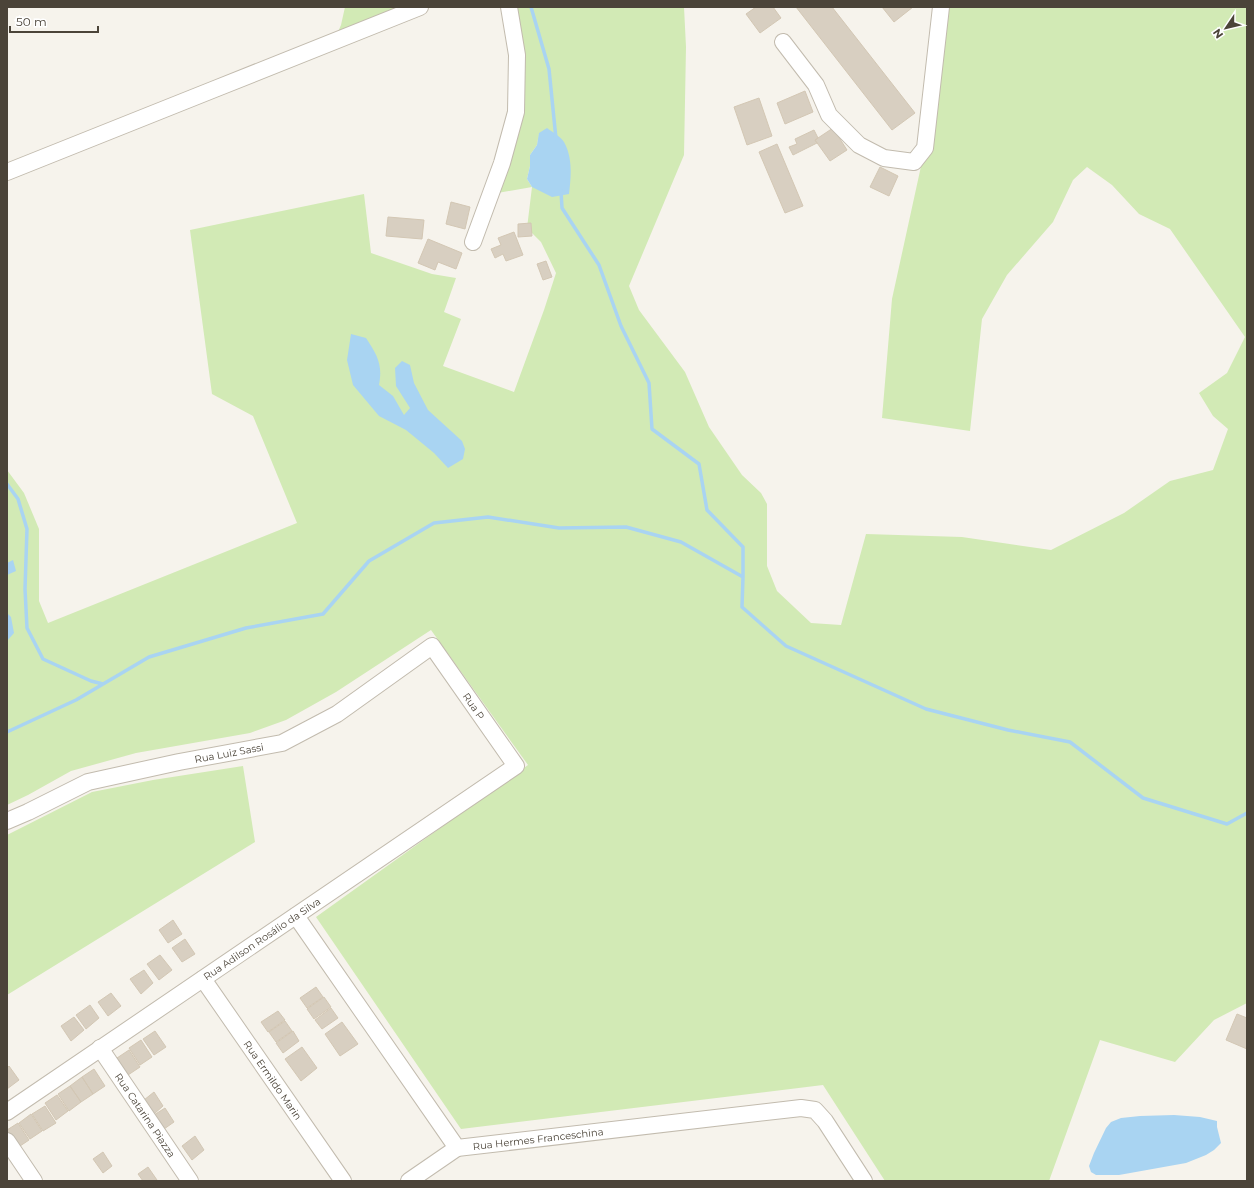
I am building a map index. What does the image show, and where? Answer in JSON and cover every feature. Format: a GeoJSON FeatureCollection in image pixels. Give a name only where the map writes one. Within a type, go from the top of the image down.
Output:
{"type":"FeatureCollection","features":[{"type":"Feature","properties":{"kind":"street"},"geometry":{"type":"LineString","coordinates":[[7,172],[420,7]]}},
{"type":"Feature","properties":{"kind":"street"},"geometry":{"type":"LineString","coordinates":[[473,242],[502,164],[516,112],[517,55],[509,7]]}},
{"type":"Feature","properties":{"kind":"street"},"geometry":{"type":"LineString","coordinates":[[783,42],[816,85],[829,115],[859,145],[884,158],[914,162],[925,148],[941,7]]}},
{"type":"Feature","properties":{"kind":"street","name":"Rua P"},"geometry":{"type":"LineString","coordinates":[[432,646],[516,766]]}},
{"type":"Feature","properties":{"kind":"street","name":"Rua Luiz Sassi"},"geometry":{"type":"LineString","coordinates":[[7,820],[28,812],[88,782],[179,762],[282,743],[337,714],[432,646]]}},
{"type":"Feature","properties":{"kind":"street","name":"Rua Adilson Rosálio da Silva"},"geometry":{"type":"LineString","coordinates":[[7,1112],[516,766]]}},
{"type":"Feature","properties":{"kind":"street"},"geometry":{"type":"LineString","coordinates":[[296,916],[457,1148],[408,1181]]}},
{"type":"Feature","properties":{"kind":"street","name":"Rua Ermildo Marin"},"geometry":{"type":"LineString","coordinates":[[203,979],[343,1181]]}},
{"type":"Feature","properties":{"kind":"street","name":"Rua Catarina Piazza"},"geometry":{"type":"LineString","coordinates":[[100,1048],[190,1181]]}},
{"type":"Feature","properties":{"kind":"street","name":"Rua Hermes Franceschina"},"geometry":{"type":"LineString","coordinates":[[457,1148],[801,1108],[815,1110],[825,1121],[864,1181]]}},
{"type":"Feature","properties":{"kind":"street"},"geometry":{"type":"LineString","coordinates":[[7,1141],[34,1181]]}},
{"type":"Feature","properties":{"kind":"green space"},"geometry":{"type":"Polygon","coordinates":[[[345,7],[420,7],[337,34],[341,25],[345,7]]]}},
{"type":"Feature","properties":{"kind":"green space"},"geometry":{"type":"Polygon","coordinates":[[[509,7],[684,7],[686,47],[684,155],[629,286],[639,310],[685,372],[709,427],[742,475],[761,493],[767,504],[767,566],[777,591],[811,623],[841,625],[866,534],[962,537],[1051,550],[1124,513],[1170,481],[1213,470],[1228,429],[1213,416],[1199,393],[1227,373],[1245,337],[1170,229],[1139,214],[1112,185],[1087,167],[1073,180],[1053,222],[1007,275],[982,319],[970,431],[882,418],[892,299],[925,148],[941,7],[1247,7],[1247,1003],[1214,1020],[1175,1062],[1100,1040],[1049,1181],[885,1181],[823,1085],[461,1129],[316,917],[528,765],[431,630],[336,692],[286,720],[250,733],[136,753],[71,771],[7,805],[7,470],[24,493],[39,529],[39,601],[48,623],[297,523],[253,416],[212,394],[190,230],[364,194],[371,253],[432,274],[456,278],[444,312],[461,319],[443,366],[514,392],[556,273],[541,242],[527,228],[532,187],[492,194],[516,112],[509,7]],[[539,133],[537,145],[530,155],[530,166],[527,179],[532,187],[539,133]]]}},
{"type":"Feature","properties":{"kind":"green space"},"geometry":{"type":"Polygon","coordinates":[[[243,766],[255,842],[7,995],[7,835],[92,792],[153,780],[243,766]]]}},
{"type":"Feature","properties":{"kind":"water"},"geometry":{"type":"Polygon","coordinates":[[[547,128],[564,142],[569,154],[571,168],[569,194],[552,197],[532,187],[527,179],[530,166],[530,155],[537,145],[539,133],[547,128]]]}},
{"type":"Feature","properties":{"kind":"water"},"geometry":{"type":"Polygon","coordinates":[[[351,334],[366,338],[380,365],[379,385],[393,396],[404,415],[410,408],[396,386],[395,368],[402,361],[410,365],[414,383],[428,410],[462,441],[465,449],[463,459],[448,468],[434,453],[406,430],[379,416],[353,385],[347,360],[351,334]]]}},
{"type":"Feature","properties":{"kind":"water"},"geometry":{"type":"Polygon","coordinates":[[[13,560],[16,571],[7,575],[7,563],[13,560]]]}},
{"type":"Feature","properties":{"kind":"water"},"geometry":{"type":"Polygon","coordinates":[[[7,613],[11,617],[14,633],[7,641],[7,613]]]}},
{"type":"Feature","properties":{"kind":"water"},"geometry":{"type":"Polygon","coordinates":[[[1174,1115],[1200,1117],[1217,1121],[1221,1143],[1206,1155],[1186,1163],[1119,1175],[1096,1175],[1091,1172],[1089,1166],[1094,1153],[1106,1128],[1111,1122],[1121,1118],[1174,1115]]]}},
{"type":"Feature","properties":{"kind":"building"},"geometry":{"type":"Polygon","coordinates":[[[756,7],[773,7],[781,18],[760,33],[746,14],[756,7]]]}},
{"type":"Feature","properties":{"kind":"building"},"geometry":{"type":"Polygon","coordinates":[[[796,7],[832,7],[915,113],[892,130],[796,7]]]}},
{"type":"Feature","properties":{"kind":"building"},"geometry":{"type":"Polygon","coordinates":[[[882,7],[913,7],[894,22],[882,7]]]}},
{"type":"Feature","properties":{"kind":"building"},"geometry":{"type":"Polygon","coordinates":[[[805,91],[813,112],[785,124],[777,103],[805,91]]]}},
{"type":"Feature","properties":{"kind":"building"},"geometry":{"type":"Polygon","coordinates":[[[759,98],[772,136],[747,145],[734,107],[759,98]]]}},
{"type":"Feature","properties":{"kind":"building"},"geometry":{"type":"Polygon","coordinates":[[[833,128],[847,150],[830,161],[815,140],[833,128]]]}},
{"type":"Feature","properties":{"kind":"building"},"geometry":{"type":"Polygon","coordinates":[[[814,130],[818,138],[815,140],[817,143],[793,155],[789,147],[797,144],[795,139],[814,130]]]}},
{"type":"Feature","properties":{"kind":"building"},"geometry":{"type":"Polygon","coordinates":[[[777,144],[803,206],[785,213],[759,152],[777,144]]]}},
{"type":"Feature","properties":{"kind":"building"},"geometry":{"type":"Polygon","coordinates":[[[880,167],[898,176],[889,196],[870,187],[880,167]]]}},
{"type":"Feature","properties":{"kind":"building"},"geometry":{"type":"Polygon","coordinates":[[[451,202],[470,207],[465,229],[446,224],[451,202]]]}},
{"type":"Feature","properties":{"kind":"building"},"geometry":{"type":"Polygon","coordinates":[[[388,217],[424,220],[422,239],[386,236],[388,217]]]}},
{"type":"Feature","properties":{"kind":"building"},"geometry":{"type":"Polygon","coordinates":[[[531,223],[532,236],[518,237],[518,224],[531,223]]]}},
{"type":"Feature","properties":{"kind":"building"},"geometry":{"type":"Polygon","coordinates":[[[514,232],[523,255],[506,261],[503,254],[495,258],[491,249],[501,245],[498,238],[514,232]]]}},
{"type":"Feature","properties":{"kind":"building"},"geometry":{"type":"Polygon","coordinates":[[[428,239],[462,253],[456,269],[438,262],[435,270],[418,263],[428,239]]]}},
{"type":"Feature","properties":{"kind":"building"},"geometry":{"type":"Polygon","coordinates":[[[546,261],[552,277],[543,280],[537,264],[546,261]]]}},
{"type":"Feature","properties":{"kind":"building"},"geometry":{"type":"Polygon","coordinates":[[[173,920],[182,934],[168,943],[159,930],[173,920]]]}},
{"type":"Feature","properties":{"kind":"building"},"geometry":{"type":"Polygon","coordinates":[[[185,939],[195,954],[182,962],[172,948],[185,939]]]}},
{"type":"Feature","properties":{"kind":"building"},"geometry":{"type":"Polygon","coordinates":[[[160,955],[172,970],[159,980],[147,964],[160,955]]]}},
{"type":"Feature","properties":{"kind":"building"},"geometry":{"type":"Polygon","coordinates":[[[144,970],[153,983],[141,994],[130,979],[144,970]]]}},
{"type":"Feature","properties":{"kind":"building"},"geometry":{"type":"Polygon","coordinates":[[[316,987],[323,997],[307,1008],[300,998],[316,987]]]}},
{"type":"Feature","properties":{"kind":"building"},"geometry":{"type":"Polygon","coordinates":[[[111,993],[121,1006],[108,1016],[98,1002],[111,993]]]}},
{"type":"Feature","properties":{"kind":"building"},"geometry":{"type":"Polygon","coordinates":[[[324,997],[331,1007],[314,1019],[307,1009],[324,997]]]}},
{"type":"Feature","properties":{"kind":"building"},"geometry":{"type":"Polygon","coordinates":[[[90,1005],[99,1018],[86,1029],[76,1015],[90,1005]]]}},
{"type":"Feature","properties":{"kind":"building"},"geometry":{"type":"Polygon","coordinates":[[[331,1008],[338,1018],[322,1029],[315,1020],[331,1008]]]}},
{"type":"Feature","properties":{"kind":"building"},"geometry":{"type":"Polygon","coordinates":[[[278,1011],[285,1020],[268,1032],[261,1022],[278,1011]]]}},
{"type":"Feature","properties":{"kind":"building"},"geometry":{"type":"Polygon","coordinates":[[[1237,1014],[1247,1018],[1247,1049],[1226,1040],[1237,1014]]]}},
{"type":"Feature","properties":{"kind":"building"},"geometry":{"type":"Polygon","coordinates":[[[74,1017],[84,1030],[71,1041],[61,1026],[74,1017]]]}},
{"type":"Feature","properties":{"kind":"building"},"geometry":{"type":"Polygon","coordinates":[[[285,1021],[292,1031],[276,1042],[269,1032],[285,1021]]]}},
{"type":"Feature","properties":{"kind":"building"},"geometry":{"type":"Polygon","coordinates":[[[342,1022],[358,1044],[340,1056],[325,1034],[342,1022]]]}},
{"type":"Feature","properties":{"kind":"building"},"geometry":{"type":"Polygon","coordinates":[[[155,1031],[166,1047],[154,1055],[143,1039],[155,1031]]]}},
{"type":"Feature","properties":{"kind":"building"},"geometry":{"type":"Polygon","coordinates":[[[293,1031],[299,1041],[283,1053],[276,1043],[293,1031]]]}},
{"type":"Feature","properties":{"kind":"building"},"geometry":{"type":"Polygon","coordinates":[[[141,1040],[152,1057],[140,1065],[129,1048],[141,1040]]]}},
{"type":"Feature","properties":{"kind":"building"},"geometry":{"type":"Polygon","coordinates":[[[302,1047],[317,1068],[301,1081],[285,1059],[302,1047]]]}},
{"type":"Feature","properties":{"kind":"building"},"geometry":{"type":"Polygon","coordinates":[[[129,1050],[140,1067],[128,1075],[117,1058],[129,1050]]]}},
{"type":"Feature","properties":{"kind":"building"},"geometry":{"type":"Polygon","coordinates":[[[9,1066],[19,1080],[7,1089],[7,1068],[9,1066]]]}},
{"type":"Feature","properties":{"kind":"building"},"geometry":{"type":"Polygon","coordinates":[[[94,1069],[105,1086],[93,1094],[82,1077],[94,1069]]]}},
{"type":"Feature","properties":{"kind":"building"},"geometry":{"type":"Polygon","coordinates":[[[82,1077],[93,1094],[81,1102],[70,1086],[82,1077]]]}},
{"type":"Feature","properties":{"kind":"building"},"geometry":{"type":"Polygon","coordinates":[[[70,1086],[81,1102],[69,1111],[58,1094],[70,1086]]]}},
{"type":"Feature","properties":{"kind":"building"},"geometry":{"type":"Polygon","coordinates":[[[154,1092],[163,1106],[154,1114],[144,1100],[154,1092]]]}},
{"type":"Feature","properties":{"kind":"building"},"geometry":{"type":"Polygon","coordinates":[[[57,1095],[68,1111],[56,1120],[45,1103],[57,1095]]]}},
{"type":"Feature","properties":{"kind":"building"},"geometry":{"type":"Polygon","coordinates":[[[45,1106],[56,1123],[43,1131],[32,1114],[45,1106]]]}},
{"type":"Feature","properties":{"kind":"building"},"geometry":{"type":"Polygon","coordinates":[[[165,1108],[174,1122],[164,1129],[154,1115],[165,1108]]]}},
{"type":"Feature","properties":{"kind":"building"},"geometry":{"type":"Polygon","coordinates":[[[31,1114],[42,1131],[30,1139],[19,1123],[31,1114]]]}},
{"type":"Feature","properties":{"kind":"building"},"geometry":{"type":"Polygon","coordinates":[[[18,1123],[29,1140],[17,1148],[7,1133],[7,1130],[18,1123]]]}},
{"type":"Feature","properties":{"kind":"building"},"geometry":{"type":"Polygon","coordinates":[[[195,1136],[204,1150],[192,1160],[182,1146],[195,1136]]]}},
{"type":"Feature","properties":{"kind":"building"},"geometry":{"type":"Polygon","coordinates":[[[103,1152],[112,1166],[103,1173],[93,1159],[103,1152]]]}},
{"type":"Feature","properties":{"kind":"building"},"geometry":{"type":"Polygon","coordinates":[[[148,1167],[157,1180],[156,1181],[143,1181],[138,1174],[148,1167]]]}},
{"type":"Feature","properties":{"kind":"waterway"},"geometry":{"type":"LineString","coordinates":[[531,7],[549,69],[556,139]]}},
{"type":"Feature","properties":{"kind":"waterway"},"geometry":{"type":"LineString","coordinates":[[561,191],[562,208],[599,265],[621,326],[649,383],[652,429],[699,464],[707,510],[743,547],[743,577]]}},
{"type":"Feature","properties":{"kind":"waterway"},"geometry":{"type":"LineString","coordinates":[[7,484],[18,499],[27,529],[25,589],[27,628],[43,659],[91,681],[103,684]]}},
{"type":"Feature","properties":{"kind":"waterway"},"geometry":{"type":"LineString","coordinates":[[7,732],[76,700],[149,657],[246,628],[323,614],[369,561],[434,523],[488,517],[559,528],[626,527],[681,542],[743,577],[742,607],[786,646],[926,709],[1008,730],[1070,742],[1143,798],[1227,824],[1247,813]]}}]}
